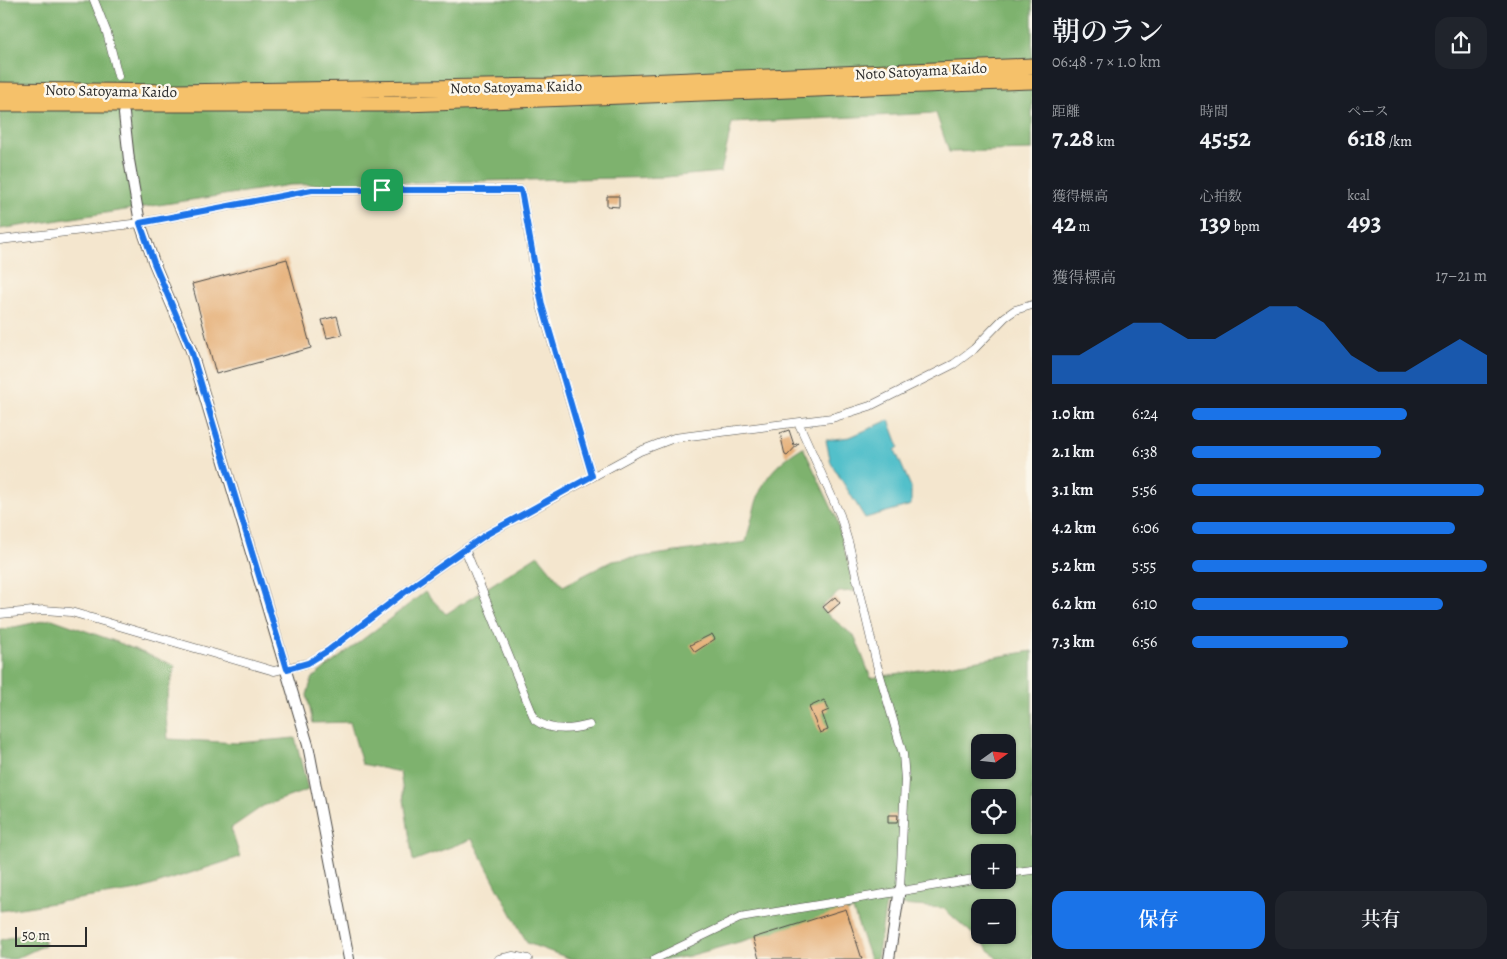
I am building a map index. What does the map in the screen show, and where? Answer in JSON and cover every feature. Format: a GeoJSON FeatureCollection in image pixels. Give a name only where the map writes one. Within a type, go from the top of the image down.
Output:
{"type":"FeatureCollection","features":[{"type":"Feature","properties":{"kind":"highway","name":"Noto Satoyama Kaido"},"geometry":{"type":"LineString","coordinates":[[0,90],[177,92],[529,87],[1032,66]]}},
{"type":"Feature","properties":{"kind":"highway","name":"Noto Satoyama Kaido"},"geometry":{"type":"LineString","coordinates":[[0,104],[405,104],[1032,81]]}},
{"type":"Feature","properties":{"kind":"street"},"geometry":{"type":"LineString","coordinates":[[94,0],[107,33],[118,76]]}},
{"type":"Feature","properties":{"kind":"street"},"geometry":{"type":"LineString","coordinates":[[124,114],[129,160],[140,223],[154,263],[191,350],[308,745],[349,959]]}},
{"type":"Feature","properties":{"kind":"street"},"geometry":{"type":"LineString","coordinates":[[0,240],[140,223],[312,190],[521,190],[542,305],[592,476]]}},
{"type":"Feature","properties":{"kind":"street"},"geometry":{"type":"LineString","coordinates":[[0,614],[44,610],[71,612],[274,672],[308,663],[329,650],[465,549],[495,530],[640,451],[674,438],[799,424],[832,418],[870,406],[965,357],[1005,316],[1015,310],[1032,305]]}},
{"type":"Feature","properties":{"kind":"street"},"geometry":{"type":"LineString","coordinates":[[799,424],[844,530],[877,665],[903,754],[904,780],[900,889],[889,959]]}},
{"type":"Feature","properties":{"kind":"street"},"geometry":{"type":"LineString","coordinates":[[465,549],[535,720],[544,726],[568,730],[589,725]]}},
{"type":"Feature","properties":{"kind":"street"},"geometry":{"type":"LineString","coordinates":[[1016,873],[1032,870]]}},
{"type":"Feature","properties":{"kind":"street"},"geometry":{"type":"LineString","coordinates":[[655,959],[740,918],[900,889],[971,879]]}},
{"type":"Feature","properties":{"kind":"street"},"geometry":{"type":"LineString","coordinates":[[500,959],[513,956],[528,959]]}},
{"type":"Feature","properties":{"kind":"green space"},"geometry":{"type":"Polygon","coordinates":[[[0,0],[1032,0],[1032,150],[949,152],[936,113],[732,123],[721,172],[666,177],[290,185],[0,229],[0,0]]]}},
{"type":"Feature","properties":{"kind":"green space"},"geometry":{"type":"Polygon","coordinates":[[[803,447],[836,517],[855,591],[839,592],[820,608],[855,637],[871,678],[1032,651],[1032,959],[997,959],[984,944],[1016,944],[1016,899],[971,899],[971,933],[943,908],[886,904],[877,959],[870,959],[853,910],[689,956],[670,959],[571,959],[527,943],[472,839],[413,861],[400,772],[362,764],[350,722],[313,723],[307,695],[312,678],[425,592],[446,614],[538,555],[563,586],[612,561],[746,542],[757,498],[768,477],[777,467],[803,447]]]}},
{"type":"Feature","properties":{"kind":"green space"},"geometry":{"type":"Polygon","coordinates":[[[52,619],[117,642],[175,666],[165,705],[168,739],[238,743],[295,738],[308,790],[263,806],[231,828],[240,857],[138,890],[0,911],[0,630],[52,619]]]}},
{"type":"Feature","properties":{"kind":"green space"},"geometry":{"type":"Polygon","coordinates":[[[41,930],[45,945],[15,959],[0,959],[0,940],[41,930]]]}},
{"type":"Feature","properties":{"kind":"water"},"geometry":{"type":"Polygon","coordinates":[[[889,420],[899,447],[895,450],[911,487],[911,505],[865,518],[831,463],[826,440],[850,437],[889,420]]]}},
{"type":"Feature","properties":{"kind":"building"},"geometry":{"type":"Polygon","coordinates":[[[607,196],[619,196],[619,207],[607,206],[607,196]]]}},
{"type":"Feature","properties":{"kind":"building"},"geometry":{"type":"Polygon","coordinates":[[[287,259],[311,348],[216,374],[192,284],[287,259]]]}},
{"type":"Feature","properties":{"kind":"building"},"geometry":{"type":"Polygon","coordinates":[[[337,316],[342,335],[327,338],[322,320],[337,316]]]}},
{"type":"Feature","properties":{"kind":"building"},"geometry":{"type":"Polygon","coordinates":[[[789,430],[794,445],[799,443],[787,456],[785,455],[780,433],[789,430]]]}},
{"type":"Feature","properties":{"kind":"building"},"geometry":{"type":"Polygon","coordinates":[[[835,597],[840,603],[828,613],[823,607],[835,597]]]}},
{"type":"Feature","properties":{"kind":"building"},"geometry":{"type":"Polygon","coordinates":[[[712,634],[715,639],[695,652],[690,645],[712,634]]]}},
{"type":"Feature","properties":{"kind":"building"},"geometry":{"type":"Polygon","coordinates":[[[824,700],[829,710],[822,713],[828,730],[820,733],[809,707],[824,700]]]}},
{"type":"Feature","properties":{"kind":"building"},"geometry":{"type":"Polygon","coordinates":[[[888,815],[898,815],[897,823],[888,823],[888,815]]]}},
{"type":"Feature","properties":{"kind":"building"},"geometry":{"type":"Polygon","coordinates":[[[846,909],[862,959],[759,959],[753,938],[846,909]]]}},
{"type":"Feature","properties":{"kind":"route"},"geometry":{"type":"LineString","coordinates":[[312,190],[382,190],[521,190],[542,305],[567,396],[592,476],[487,534],[418,582],[329,650],[308,663],[287,669],[191,350],[154,263],[140,223],[312,190]]}}]}
